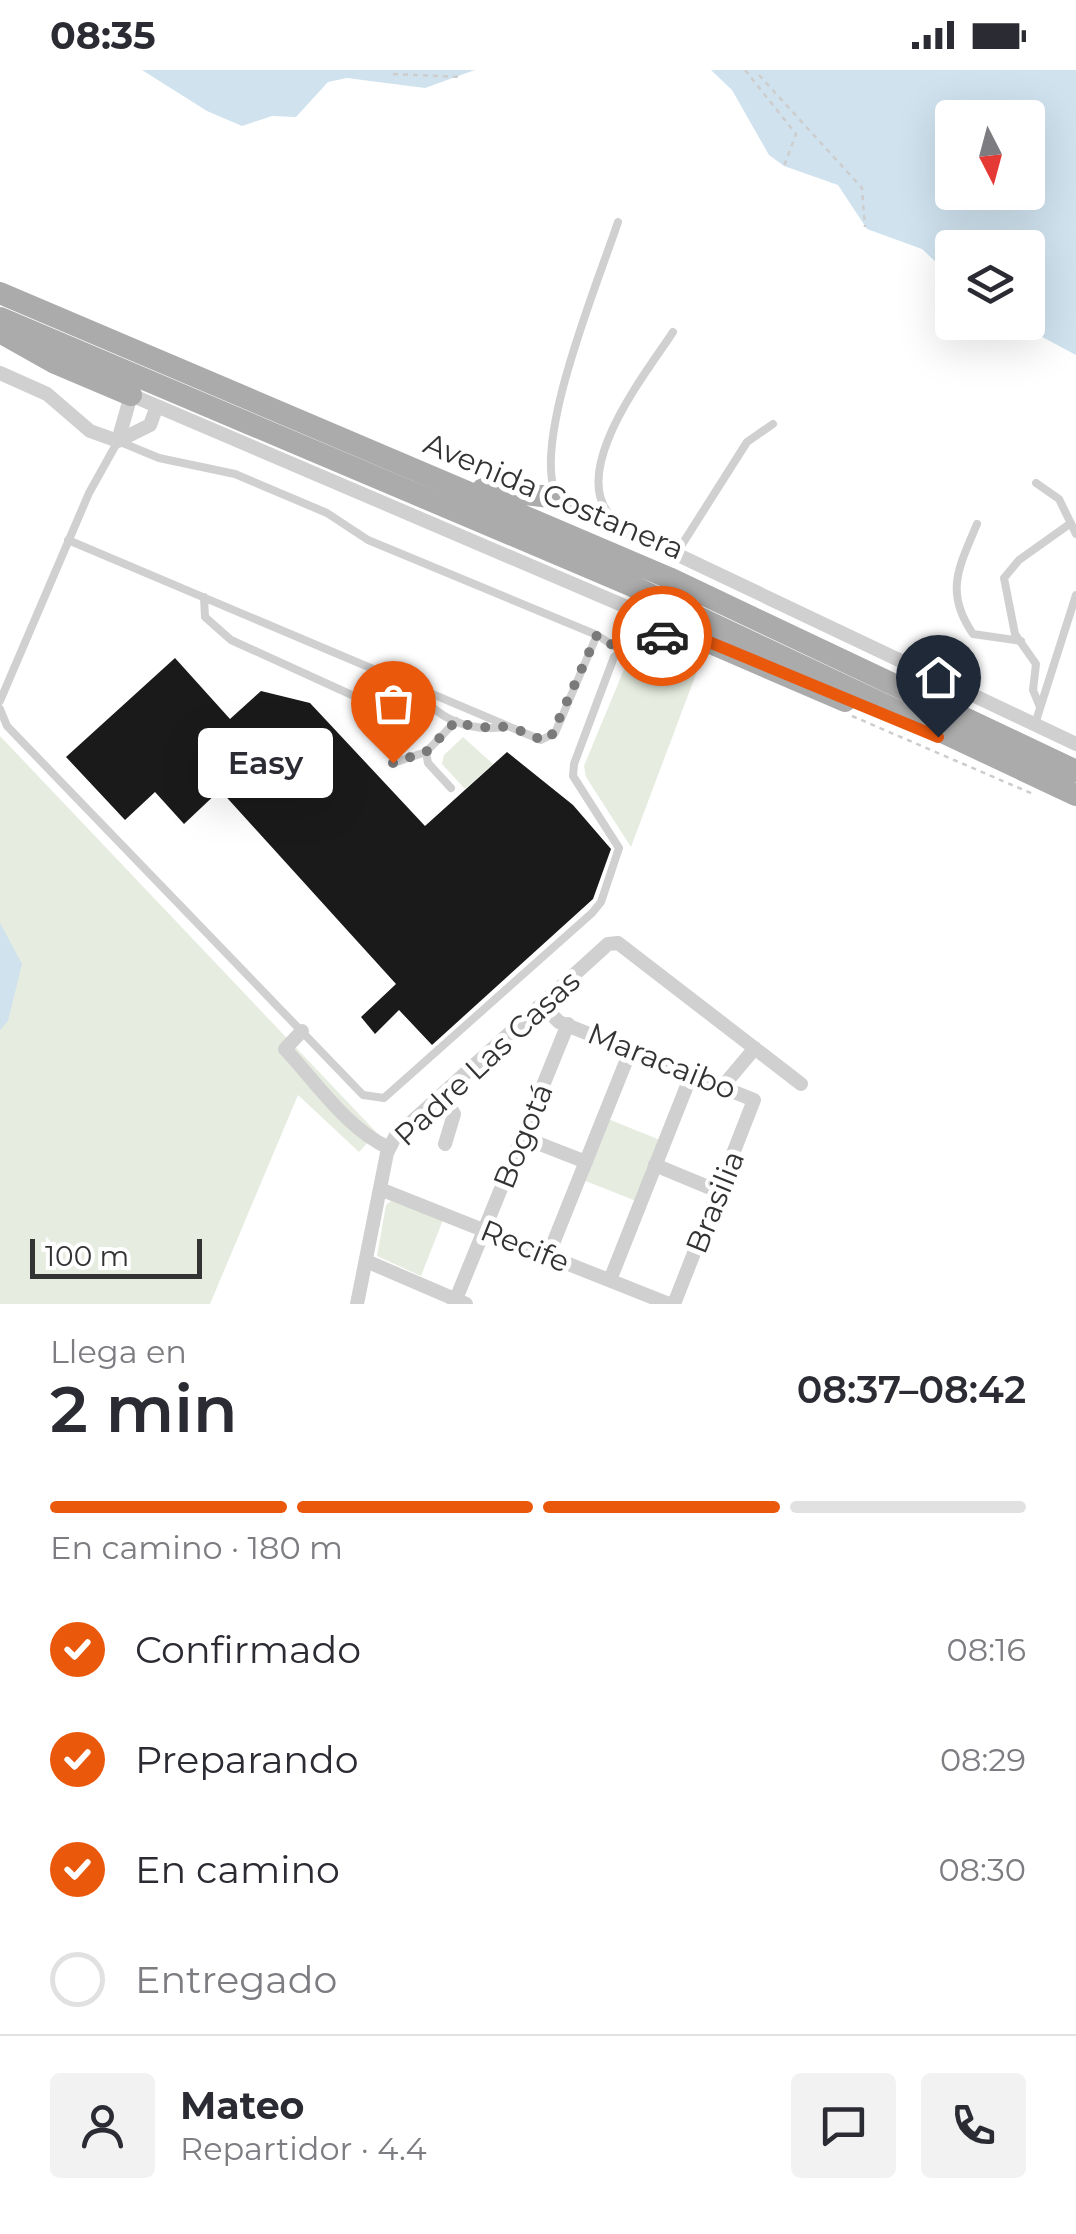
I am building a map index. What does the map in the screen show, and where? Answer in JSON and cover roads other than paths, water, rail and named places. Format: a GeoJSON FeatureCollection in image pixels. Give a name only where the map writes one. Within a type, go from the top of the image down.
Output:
{"type":"FeatureCollection","features":[{"type":"Feature","properties":{"kind":"main road","name":"Avenida Costanera"},"geometry":{"type":"LineString","coordinates":[[0,293],[714,599],[1076,771]]}},
{"type":"Feature","properties":{"kind":"main road","name":"Avenida Costanera"},"geometry":{"type":"LineString","coordinates":[[0,318],[657,596],[1076,795]]}},
{"type":"Feature","properties":{"kind":"main road"},"geometry":{"type":"LineString","coordinates":[[0,332],[53,362],[131,395]]}},
{"type":"Feature","properties":{"kind":"main road"},"geometry":{"type":"LineString","coordinates":[[440,480],[558,498]]}},
{"type":"Feature","properties":{"kind":"main road"},"geometry":{"type":"LineString","coordinates":[[668,625],[864,709],[986,752]]}},
{"type":"Feature","properties":{"kind":"street"},"geometry":{"type":"LineString","coordinates":[[0,373],[47,394],[90,431],[118,440],[150,425],[157,406]]}},
{"type":"Feature","properties":{"kind":"street"},"geometry":{"type":"LineString","coordinates":[[118,440],[131,395],[668,625]]}},
{"type":"Feature","properties":{"kind":"street"},"geometry":{"type":"LineString","coordinates":[[558,498],[1076,744]]}},
{"type":"Feature","properties":{"kind":"street","name":"Padre Las Casas"},"geometry":{"type":"LineString","coordinates":[[357,1304],[389,1148],[614,943],[755,1048]]}},
{"type":"Feature","properties":{"kind":"street","name":"Maracaibo"},"geometry":{"type":"LineString","coordinates":[[546,1001],[568,1024],[754,1100]]}},
{"type":"Feature","properties":{"kind":"street","name":"Bogotá"},"geometry":{"type":"LineString","coordinates":[[459,1303],[568,1024]]}},
{"type":"Feature","properties":{"kind":"street"},"geometry":{"type":"LineString","coordinates":[[302,1031],[285,1049],[370,1140],[389,1148]]}},
{"type":"Feature","properties":{"kind":"street"},"geometry":{"type":"LineString","coordinates":[[723,1086],[755,1048],[802,1084]]}},
{"type":"Feature","properties":{"kind":"street"},"geometry":{"type":"LineString","coordinates":[[548,1256],[631,1049]]}},
{"type":"Feature","properties":{"kind":"street"},"geometry":{"type":"LineString","coordinates":[[610,1280],[692,1073]]}},
{"type":"Feature","properties":{"kind":"street"},"geometry":{"type":"LineString","coordinates":[[442,1096],[454,1114],[445,1144]]}},
{"type":"Feature","properties":{"kind":"street","name":"Brasilia"},"geometry":{"type":"LineString","coordinates":[[672,1304],[754,1100]]}},
{"type":"Feature","properties":{"kind":"street"},"geometry":{"type":"LineString","coordinates":[[522,1137],[586,1162]]}},
{"type":"Feature","properties":{"kind":"street"},"geometry":{"type":"LineString","coordinates":[[655,1165],[720,1192]]}},
{"type":"Feature","properties":{"kind":"street","name":"Recife"},"geometry":{"type":"LineString","coordinates":[[380,1189],[672,1304]]}},
{"type":"Feature","properties":{"kind":"street"},"geometry":{"type":"LineString","coordinates":[[366,1261],[459,1303]]}},
{"type":"Feature","properties":{"kind":"lane"},"geometry":{"type":"LineString","coordinates":[[558,498],[550,478],[561,393],[618,222]]}},
{"type":"Feature","properties":{"kind":"lane"},"geometry":{"type":"LineString","coordinates":[[630,532],[610,516],[602,497],[602,452],[614,424],[673,332]]}},
{"type":"Feature","properties":{"kind":"lane"},"geometry":{"type":"LineString","coordinates":[[676,554],[747,442],[773,424]]}},
{"type":"Feature","properties":{"kind":"lane"},"geometry":{"type":"LineString","coordinates":[[0,701],[68,540],[118,440],[158,458],[235,474],[326,512],[368,540],[597,635],[620,650],[654,642],[668,625]]}},
{"type":"Feature","properties":{"kind":"lane"},"geometry":{"type":"LineString","coordinates":[[1036,483],[1059,498],[1076,534]]}},
{"type":"Feature","properties":{"kind":"lane"},"geometry":{"type":"LineString","coordinates":[[977,524],[954,580],[964,620],[973,634],[1021,641]]}},
{"type":"Feature","properties":{"kind":"lane"},"geometry":{"type":"LineString","coordinates":[[1040,706],[1033,690],[1036,664],[1021,641],[1007,606],[1004,578],[1018,560],[1071,524]]}},
{"type":"Feature","properties":{"kind":"lane"},"geometry":{"type":"LineString","coordinates":[[68,540],[542,740],[550,739],[597,635]]}},
{"type":"Feature","properties":{"kind":"lane"},"geometry":{"type":"LineString","coordinates":[[1035,724],[1076,595]]}},
{"type":"Feature","properties":{"kind":"lane"},"geometry":{"type":"LineString","coordinates":[[204,598],[205,617],[231,640],[400,717]]}},
{"type":"Feature","properties":{"kind":"lane"},"geometry":{"type":"LineString","coordinates":[[0,709],[6,726],[363,1095],[384,1098],[601,902],[619,848],[574,776],[574,764],[620,650]]}},
{"type":"Feature","properties":{"kind":"lane"},"geometry":{"type":"LineString","coordinates":[[416,688],[430,710],[456,721],[480,730],[509,726]]}},
{"type":"Feature","properties":{"kind":"lane"},"geometry":{"type":"LineString","coordinates":[[393,763],[426,752],[456,721]]}},
{"type":"Feature","properties":{"kind":"lane"},"geometry":{"type":"LineString","coordinates":[[426,752],[428,763],[451,788]]}},
{"type":"Feature","properties":{"kind":"water"},"geometry":{"type":"Polygon","coordinates":[[[142,70],[475,70],[425,88],[347,78],[328,82],[296,117],[272,116],[242,126],[207,111],[142,70]]]}},
{"type":"Feature","properties":{"kind":"water"},"geometry":{"type":"Polygon","coordinates":[[[711,70],[1076,70],[1076,355],[1045,338],[1045,230],[935,230],[935,261],[922,249],[867,229],[838,185],[784,166],[769,155],[732,90],[711,70]]]}},
{"type":"Feature","properties":{"kind":"water"},"geometry":{"type":"Polygon","coordinates":[[[0,923],[22,964],[8,1021],[0,1030],[0,923]]]}},
{"type":"Feature","properties":{"kind":"place","name":"Easy"},"geometry":{"type":"Point","coordinates":[393,763]}}]}
